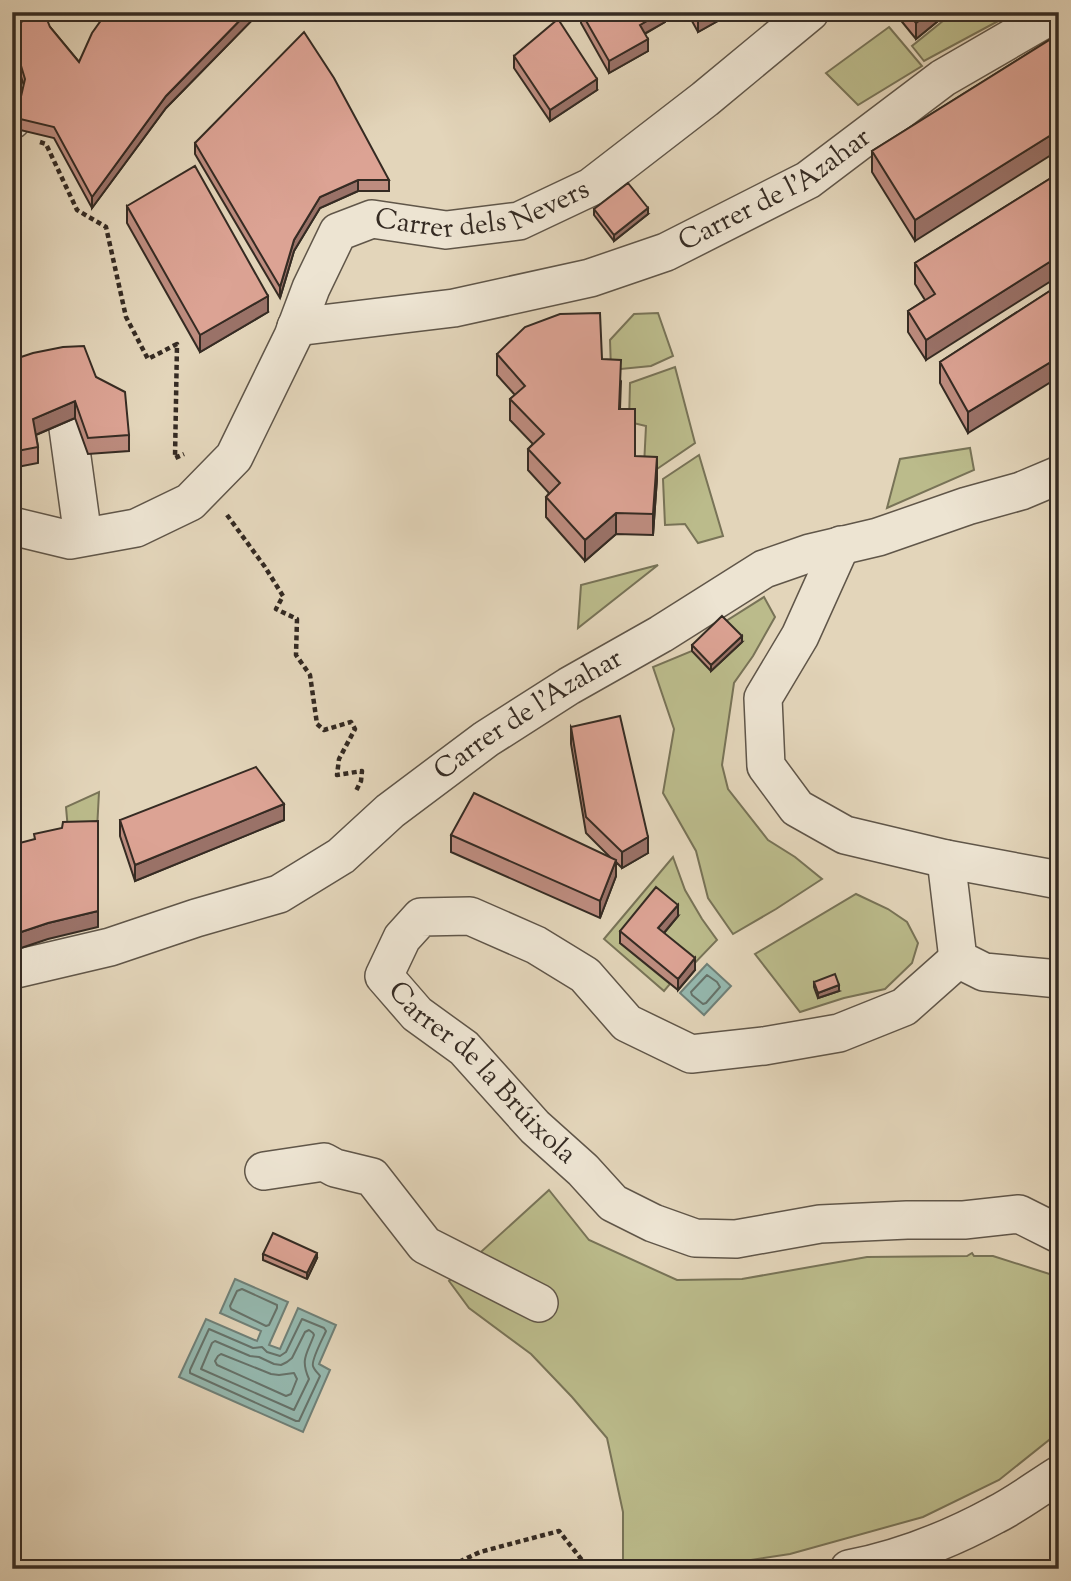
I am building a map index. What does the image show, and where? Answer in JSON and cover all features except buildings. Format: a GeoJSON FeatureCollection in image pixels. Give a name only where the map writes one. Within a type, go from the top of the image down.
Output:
{"type":"FeatureCollection","features":[{"type":"Feature","properties":{"kind":"street","name":"Carrer dels Nevers"},"geometry":{"type":"LineString","coordinates":[[12,526],[70,540],[136,528],[190,502],[234,457],[338,232],[372,219],[446,230],[519,221],[591,187],[705,99],[810,12]]}},
{"type":"Feature","properties":{"kind":"street","name":"Carrer de l'Azahar"},"geometry":{"type":"LineString","coordinates":[[296,327],[454,308],[590,278],[666,251],[808,180],[943,78],[1057,12]]}},
{"type":"Feature","properties":{"kind":"street"},"geometry":{"type":"LineString","coordinates":[[12,75],[23,131]]}},
{"type":"Feature","properties":{"kind":"street"},"geometry":{"type":"LineString","coordinates":[[67,421],[83,537]]}},
{"type":"Feature","properties":{"kind":"street","name":"Carrer de l'Azahar"},"geometry":{"type":"LineString","coordinates":[[12,970],[110,947],[279,894],[341,856],[390,811],[486,739],[569,687],[661,635],[764,569],[810,553],[878,537],[967,506],[1021,491],[1059,475]]}},
{"type":"Feature","properties":{"kind":"street"},"geometry":{"type":"LineString","coordinates":[[841,545],[800,636],[763,698],[766,766],[797,808],[845,835],[946,859],[1059,880]]}},
{"type":"Feature","properties":{"kind":"street"},"geometry":{"type":"LineString","coordinates":[[946,859],[958,958],[984,972],[1059,979]]}},
{"type":"Feature","properties":{"kind":"street","name":"Carrer de la Brúixola"},"geometry":{"type":"LineString","coordinates":[[958,958],[904,1007],[839,1033],[691,1055],[627,1023],[585,975],[536,945],[470,916],[421,917],[402,938],[384,976],[417,1014],[464,1048],[535,1127],[583,1170],[613,1203],[653,1223],[695,1238],[736,1239],[820,1224],[964,1220],[1019,1214],[1059,1234]]}},
{"type":"Feature","properties":{"kind":"street"},"geometry":{"type":"LineString","coordinates":[[264,1171],[324,1162],[335,1168],[372,1177],[425,1244],[539,1303]]}},
{"type":"Feature","properties":{"kind":"street"},"geometry":{"type":"LineString","coordinates":[[880,1566],[943,1541],[997,1514],[1059,1475]]}},
{"type":"Feature","properties":{"kind":"path"},"geometry":{"type":"LineString","coordinates":[[23,131],[46,144],[78,210],[106,227],[126,317],[148,359],[177,344],[175,458],[186,453]]}},
{"type":"Feature","properties":{"kind":"path"},"geometry":{"type":"LineString","coordinates":[[205,487],[265,567],[283,596],[276,610],[297,619],[296,655],[310,675],[317,724],[324,730],[351,722],[355,729],[339,759],[337,775],[362,772],[356,792]]}},
{"type":"Feature","properties":{"kind":"path"},"geometry":{"type":"LineString","coordinates":[[444,1569],[480,1552],[559,1531],[589,1569]]}},
{"type":"Feature","properties":{"kind":"green space"},"geometry":{"type":"Polygon","coordinates":[[[954,12],[1015,12],[924,61],[912,46],[954,12]]]}},
{"type":"Feature","properties":{"kind":"green space"},"geometry":{"type":"Polygon","coordinates":[[[889,27],[922,66],[858,105],[826,73],[889,27]]]}},
{"type":"Feature","properties":{"kind":"green space"},"geometry":{"type":"Polygon","coordinates":[[[658,313],[673,356],[651,366],[611,370],[610,340],[634,314],[658,313]]]}},
{"type":"Feature","properties":{"kind":"green space"},"geometry":{"type":"Polygon","coordinates":[[[675,367],[695,443],[657,469],[644,466],[646,426],[629,422],[630,383],[675,367]]]}},
{"type":"Feature","properties":{"kind":"green space"},"geometry":{"type":"Polygon","coordinates":[[[970,448],[974,470],[887,508],[900,459],[970,448]]]}},
{"type":"Feature","properties":{"kind":"green space"},"geometry":{"type":"Polygon","coordinates":[[[699,455],[723,536],[698,543],[685,524],[665,525],[663,479],[699,455]]]}},
{"type":"Feature","properties":{"kind":"green space"},"geometry":{"type":"Polygon","coordinates":[[[658,565],[578,628],[581,585],[658,565]]]}},
{"type":"Feature","properties":{"kind":"green space"},"geometry":{"type":"Polygon","coordinates":[[[764,597],[775,617],[734,683],[722,765],[728,789],[768,840],[822,879],[733,934],[708,898],[696,851],[663,793],[674,729],[653,667],[692,651],[715,628],[764,597]]]}},
{"type":"Feature","properties":{"kind":"green space"},"geometry":{"type":"Polygon","coordinates":[[[99,792],[97,830],[68,830],[66,807],[99,792]]]}},
{"type":"Feature","properties":{"kind":"green space"},"geometry":{"type":"Polygon","coordinates":[[[673,857],[685,890],[717,940],[691,967],[658,940],[678,916],[656,899],[620,943],[670,984],[664,991],[604,939],[673,857]]]}},
{"type":"Feature","properties":{"kind":"green space"},"geometry":{"type":"Polygon","coordinates":[[[856,894],[888,909],[907,922],[918,943],[912,963],[885,989],[800,1012],[755,954],[856,894]]]}},
{"type":"Feature","properties":{"kind":"green space"},"geometry":{"type":"Polygon","coordinates":[[[549,1190],[589,1240],[677,1280],[742,1279],[867,1257],[967,1256],[972,1253],[974,1256],[993,1256],[1059,1277],[1059,1432],[999,1480],[923,1517],[790,1554],[692,1569],[623,1569],[623,1512],[607,1438],[531,1354],[469,1308],[449,1281],[549,1190]]]}},
{"type":"Feature","properties":{"kind":"water"},"geometry":{"type":"Polygon","coordinates":[[[707,964],[731,986],[704,1015],[680,993],[707,964]]]}},
{"type":"Feature","properties":{"kind":"water"},"geometry":{"type":"Polygon","coordinates":[[[235,1279],[288,1302],[269,1345],[280,1349],[298,1308],[336,1325],[319,1364],[330,1370],[303,1432],[179,1377],[206,1319],[257,1341],[261,1331],[220,1313],[235,1279]]]}}]}
